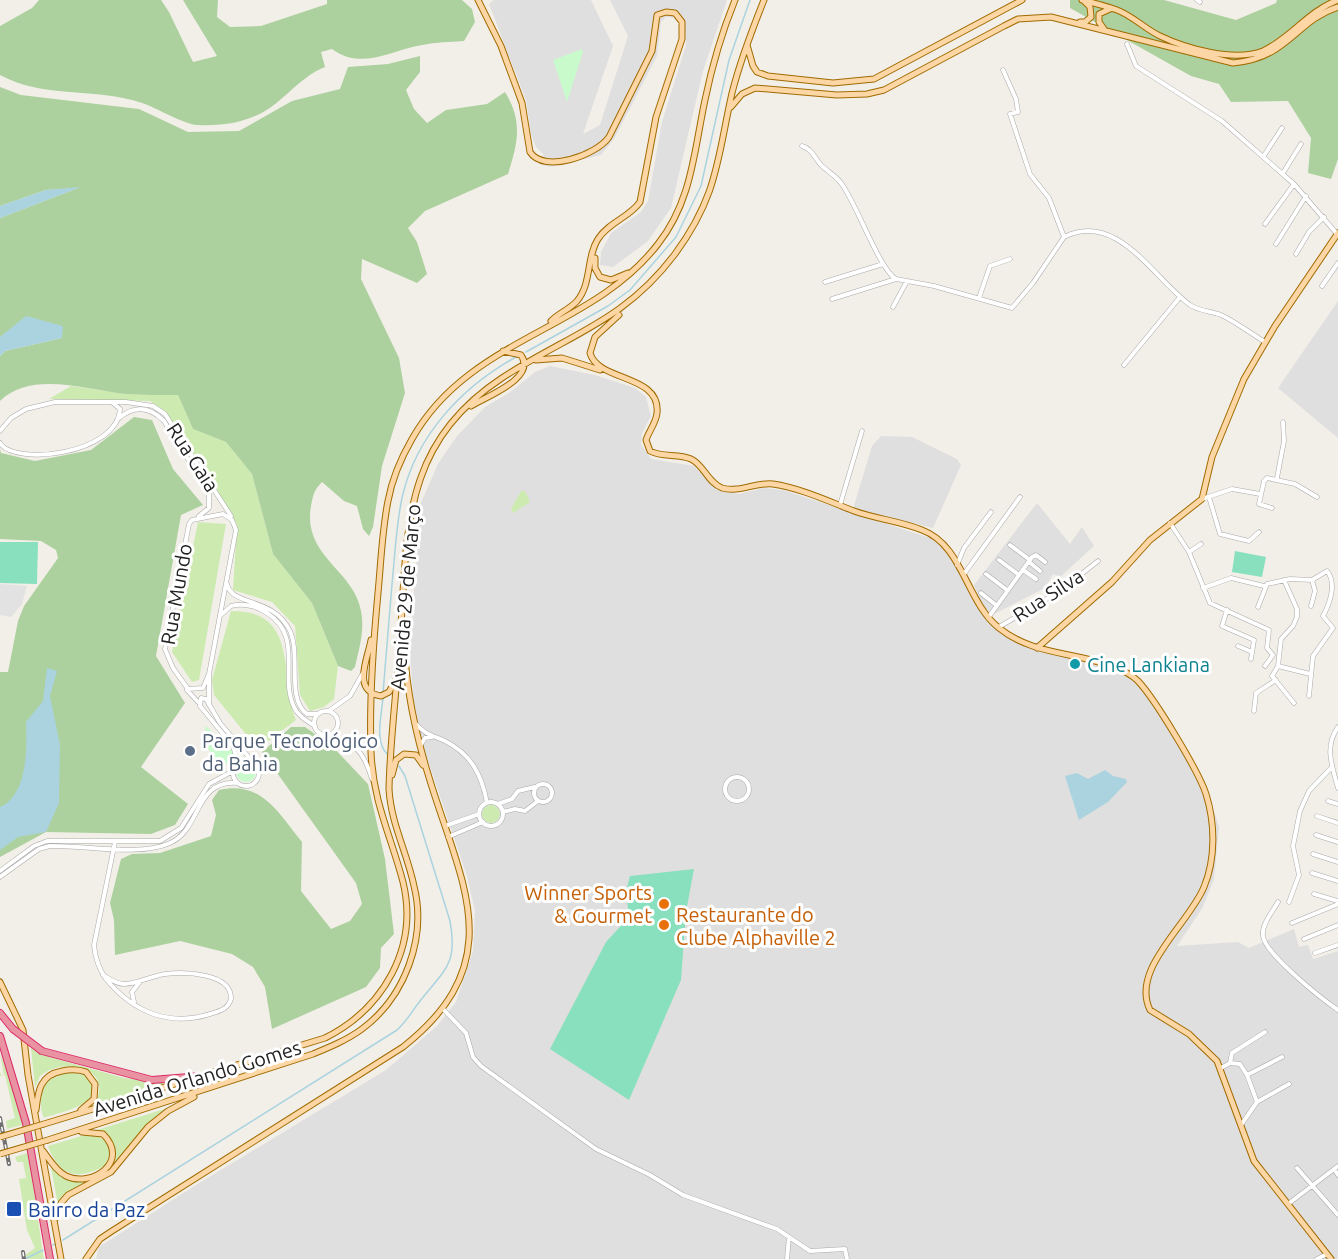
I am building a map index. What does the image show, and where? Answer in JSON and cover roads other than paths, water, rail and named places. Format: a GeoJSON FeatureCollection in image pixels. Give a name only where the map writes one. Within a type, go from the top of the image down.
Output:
{"type":"FeatureCollection","features":[{"type":"Feature","properties":{"kind":"highway"},"geometry":{"type":"LineString","coordinates":[[0,1013],[13,1029],[42,1051],[152,1080],[201,1076]]}},
{"type":"Feature","properties":{"kind":"highway"},"geometry":{"type":"LineString","coordinates":[[0,1036],[26,1123],[49,1257]]}},
{"type":"Feature","properties":{"kind":"main road"},"geometry":{"type":"LineString","coordinates":[[478,0],[501,46],[522,103],[530,152],[535,158],[546,162],[585,155],[600,147],[609,137],[652,51],[657,15],[671,12],[680,18],[682,39],[656,117],[642,196],[633,210],[604,231],[595,245],[586,286],[580,296],[543,328]]}},
{"type":"Feature","properties":{"kind":"main road","name":"Avenida 29 de Março"},"geometry":{"type":"LineString","coordinates":[[380,995],[401,952],[407,911],[403,882],[380,816],[374,788],[371,755],[376,609],[393,480],[418,428],[444,395],[465,376],[501,351],[613,289],[636,269],[665,235],[684,199],[709,80],[735,0]]}},
{"type":"Feature","properties":{"kind":"main road","name":"Avenida 29 de Março"},"geometry":{"type":"LineString","coordinates":[[364,1027],[397,990],[409,966],[416,933],[415,886],[393,822],[389,789],[409,518],[415,492],[436,446],[460,413],[494,383],[605,320],[630,303],[673,255],[703,210],[716,175],[729,111],[747,44],[764,0]]}},
{"type":"Feature","properties":{"kind":"main road"},"geometry":{"type":"LineString","coordinates":[[747,44],[753,66],[757,72],[768,76],[833,83],[862,81],[874,79],[1022,0]]}},
{"type":"Feature","properties":{"kind":"main road"},"geometry":{"type":"LineString","coordinates":[[1082,0],[1117,10],[1160,36],[1230,54],[1253,54],[1276,43],[1316,10],[1338,0]]}},
{"type":"Feature","properties":{"kind":"main road"},"geometry":{"type":"LineString","coordinates":[[1075,22],[1085,22],[1091,16],[1090,7],[1082,0]]}},
{"type":"Feature","properties":{"kind":"main road"},"geometry":{"type":"LineString","coordinates":[[729,111],[740,96],[755,88],[837,95],[876,92],[903,82],[1018,19],[1044,16],[1075,22],[1233,63],[1252,61],[1275,52],[1323,13],[1338,7]]}},
{"type":"Feature","properties":{"kind":"main road"},"geometry":{"type":"LineString","coordinates":[[1107,31],[1101,27],[1099,14],[1105,9],[1117,10]]}},
{"type":"Feature","properties":{"kind":"main road"},"geometry":{"type":"LineString","coordinates":[[604,231],[595,256],[596,273],[611,280],[636,269]]}},
{"type":"Feature","properties":{"kind":"main road"},"geometry":{"type":"LineString","coordinates":[[1037,648],[1112,582],[1170,523],[1205,496],[1212,457],[1236,395],[1265,342],[1338,234]]}},
{"type":"Feature","properties":{"kind":"main road"},"geometry":{"type":"LineString","coordinates":[[630,303],[595,337],[590,348],[591,358],[596,364],[640,384],[657,407],[657,416],[646,440],[648,447],[654,453],[694,461],[713,482],[723,488],[736,489],[771,484],[924,531],[944,545],[987,618],[1012,638],[1037,648],[1104,664],[1136,679],[1204,785],[1213,827],[1206,882],[1188,917],[1149,971],[1144,997],[1150,1010],[1196,1039],[1211,1053],[1221,1068],[1251,1156],[1329,1256]]}},
{"type":"Feature","properties":{"kind":"main road"},"geometry":{"type":"LineString","coordinates":[[501,351],[518,352],[528,363]]}},
{"type":"Feature","properties":{"kind":"main road"},"geometry":{"type":"LineString","coordinates":[[528,363],[554,358],[567,359],[627,378]]}},
{"type":"Feature","properties":{"kind":"main road"},"geometry":{"type":"LineString","coordinates":[[460,413],[515,382],[528,363]]}},
{"type":"Feature","properties":{"kind":"main road"},"geometry":{"type":"LineString","coordinates":[[86,1259],[100,1239],[268,1130],[403,1047],[443,1009],[461,972],[469,941],[467,895],[414,721],[404,670],[405,581]]}},
{"type":"Feature","properties":{"kind":"main road"},"geometry":{"type":"LineString","coordinates":[[376,609],[363,673],[365,684],[372,693],[381,696],[391,688],[398,673]]}},
{"type":"Feature","properties":{"kind":"main road"},"geometry":{"type":"LineString","coordinates":[[389,789],[396,760],[404,754],[412,753],[419,758],[428,773]]}},
{"type":"Feature","properties":{"kind":"main road"},"geometry":{"type":"LineString","coordinates":[[0,982],[23,1030],[35,1115],[62,1259]]}},
{"type":"Feature","properties":{"kind":"main road","name":"Avenida Orlando Gomes"},"geometry":{"type":"LineString","coordinates":[[0,1137],[325,1038],[356,1019],[380,995]]}},
{"type":"Feature","properties":{"kind":"main road","name":"Avenida Orlando Gomes"},"geometry":{"type":"LineString","coordinates":[[0,1154],[206,1091],[313,1054],[348,1038],[364,1027]]}},
{"type":"Feature","properties":{"kind":"main road"},"geometry":{"type":"LineString","coordinates":[[35,1115],[39,1089],[45,1078],[55,1072],[80,1069],[91,1076],[96,1095],[90,1104],[65,1118]]}},
{"type":"Feature","properties":{"kind":"main road"},"geometry":{"type":"LineString","coordinates":[[56,1226],[60,1203],[68,1195],[111,1172],[157,1119],[206,1091]]}},
{"type":"Feature","properties":{"kind":"main road"},"geometry":{"type":"LineString","coordinates":[[42,1149],[61,1173],[71,1178],[98,1173],[110,1166],[112,1145],[103,1134],[87,1131],[71,1133]]}},
{"type":"Feature","properties":{"kind":"street"},"geometry":{"type":"LineString","coordinates":[[1127,44],[1133,62],[1141,70],[1210,112],[1283,173],[1338,234]]}},
{"type":"Feature","properties":{"kind":"street"},"geometry":{"type":"LineString","coordinates":[[1003,70],[1017,106],[1018,112],[1010,114],[1030,174],[1049,198],[1064,237]]}},
{"type":"Feature","properties":{"kind":"street"},"geometry":{"type":"LineString","coordinates":[[1263,157],[1282,128]]}},
{"type":"Feature","properties":{"kind":"street"},"geometry":{"type":"LineString","coordinates":[[1283,173],[1301,144]]}},
{"type":"Feature","properties":{"kind":"street"},"geometry":{"type":"LineString","coordinates":[[802,146],[810,150],[822,166],[841,182],[868,231],[882,264],[896,279]]}},
{"type":"Feature","properties":{"kind":"street"},"geometry":{"type":"LineString","coordinates":[[1265,224],[1294,184]]}},
{"type":"Feature","properties":{"kind":"street"},"geometry":{"type":"LineString","coordinates":[[1276,244],[1306,196]]}},
{"type":"Feature","properties":{"kind":"street"},"geometry":{"type":"LineString","coordinates":[[1296,254],[1309,232],[1324,217]]}},
{"type":"Feature","properties":{"kind":"street"},"geometry":{"type":"LineString","coordinates":[[832,299],[896,279],[979,298],[1010,308],[1014,307],[1064,237],[1090,232],[1117,238],[1180,297],[1194,307],[1222,316],[1265,342]]}},
{"type":"Feature","properties":{"kind":"street"},"geometry":{"type":"LineString","coordinates":[[979,298],[990,266],[1010,259]]}},
{"type":"Feature","properties":{"kind":"street"},"geometry":{"type":"LineString","coordinates":[[1322,286],[1338,263]]}},
{"type":"Feature","properties":{"kind":"street"},"geometry":{"type":"LineString","coordinates":[[825,282],[882,264]]}},
{"type":"Feature","properties":{"kind":"street"},"geometry":{"type":"LineString","coordinates":[[892,307],[907,281]]}},
{"type":"Feature","properties":{"kind":"street"},"geometry":{"type":"LineString","coordinates":[[1124,365],[1180,297]]}},
{"type":"Feature","properties":{"kind":"street"},"geometry":{"type":"LineString","coordinates":[[0,443],[9,451],[64,453],[99,441],[111,431],[118,419],[120,408],[109,402]]}},
{"type":"Feature","properties":{"kind":"street","name":"Rua Gaia"},"geometry":{"type":"LineString","coordinates":[[0,431],[11,418],[39,404],[109,402],[146,404],[165,414],[232,520]]}},
{"type":"Feature","properties":{"kind":"street","name":"Rua Gaia"},"geometry":{"type":"LineString","coordinates":[[118,419],[130,410],[148,410],[160,417],[170,429],[211,498],[206,511],[192,520]]}},
{"type":"Feature","properties":{"kind":"street"},"geometry":{"type":"LineString","coordinates":[[1277,478],[1284,448],[1283,422]]}},
{"type":"Feature","properties":{"kind":"street"},"geometry":{"type":"LineString","coordinates":[[840,505],[862,431]]}},
{"type":"Feature","properties":{"kind":"street"},"geometry":{"type":"LineString","coordinates":[[1272,508],[1258,504],[1265,479],[1277,478],[1296,484],[1317,497]]}},
{"type":"Feature","properties":{"kind":"street"},"geometry":{"type":"LineString","coordinates":[[1259,532],[1249,541],[1223,535],[1218,531],[1205,496],[1232,489],[1260,494]]}},
{"type":"Feature","properties":{"kind":"street"},"geometry":{"type":"LineString","coordinates":[[962,576],[1020,497]]}},
{"type":"Feature","properties":{"kind":"street"},"geometry":{"type":"LineString","coordinates":[[957,566],[964,555],[964,548],[991,512]]}},
{"type":"Feature","properties":{"kind":"street","name":"Rua Mundo"},"geometry":{"type":"LineString","coordinates":[[232,520],[227,515],[218,513],[192,520],[186,531],[165,650],[185,686],[233,746],[238,763]]}},
{"type":"Feature","properties":{"kind":"street"},"geometry":{"type":"LineString","coordinates":[[209,705],[209,674],[236,530],[232,520]]}},
{"type":"Feature","properties":{"kind":"street"},"geometry":{"type":"LineString","coordinates":[[1170,523],[1189,552],[1210,603],[1248,623],[1263,627],[1269,632],[1267,648],[1273,655],[1265,666]]}},
{"type":"Feature","properties":{"kind":"street"},"geometry":{"type":"LineString","coordinates":[[1189,552],[1201,544]]}},
{"type":"Feature","properties":{"kind":"street"},"geometry":{"type":"LineString","coordinates":[[1010,545],[1040,571]]}},
{"type":"Feature","properties":{"kind":"street"},"geometry":{"type":"LineString","coordinates":[[987,618],[1029,561],[1036,555],[1045,562]]}},
{"type":"Feature","properties":{"kind":"street"},"geometry":{"type":"LineString","coordinates":[[999,560],[1019,575]]}},
{"type":"Feature","properties":{"kind":"street","name":"Rua Silva"},"geometry":{"type":"LineString","coordinates":[[998,628],[1060,591],[1098,561]]}},
{"type":"Feature","properties":{"kind":"street"},"geometry":{"type":"LineString","coordinates":[[1023,570],[1036,579]]}},
{"type":"Feature","properties":{"kind":"street"},"geometry":{"type":"LineString","coordinates":[[1203,588],[1231,578],[1264,586],[1284,580],[1312,580],[1327,571],[1330,574],[1330,596],[1324,614],[1333,628]]}},
{"type":"Feature","properties":{"kind":"street"},"geometry":{"type":"LineString","coordinates":[[986,574],[1007,590]]}},
{"type":"Feature","properties":{"kind":"street"},"geometry":{"type":"LineString","coordinates":[[227,576],[232,594],[265,605],[277,613],[286,625],[295,652],[298,703],[305,713],[318,714],[330,710],[350,696],[363,673]]}},
{"type":"Feature","properties":{"kind":"street"},"geometry":{"type":"LineString","coordinates":[[1284,580],[1297,609],[1297,616],[1293,626],[1281,639],[1278,666],[1272,676],[1294,703]]}},
{"type":"Feature","properties":{"kind":"street"},"geometry":{"type":"LineString","coordinates":[[1311,606],[1315,591],[1312,580]]}},
{"type":"Feature","properties":{"kind":"street"},"geometry":{"type":"LineString","coordinates":[[1258,607],[1264,586]]}},
{"type":"Feature","properties":{"kind":"street"},"geometry":{"type":"LineString","coordinates":[[981,593],[996,604]]}},
{"type":"Feature","properties":{"kind":"street"},"geometry":{"type":"LineString","coordinates":[[219,619],[228,608],[241,605],[263,610],[277,621],[284,631],[290,648],[291,697],[294,707],[319,732],[341,739],[357,748],[364,756],[374,788]]}},
{"type":"Feature","properties":{"kind":"street"},"geometry":{"type":"LineString","coordinates":[[1227,610],[1222,626],[1252,638],[1254,645],[1251,659]]}},
{"type":"Feature","properties":{"kind":"street"},"geometry":{"type":"LineString","coordinates":[[1309,696],[1314,654],[1338,621]]}},
{"type":"Feature","properties":{"kind":"street"},"geometry":{"type":"LineString","coordinates":[[1238,646],[1252,652]]}},
{"type":"Feature","properties":{"kind":"street"},"geometry":{"type":"LineString","coordinates":[[1278,666],[1310,674]]}},
{"type":"Feature","properties":{"kind":"street"},"geometry":{"type":"LineString","coordinates":[[185,686],[192,690],[203,688],[209,674]]}},
{"type":"Feature","properties":{"kind":"street"},"geometry":{"type":"LineString","coordinates":[[1254,711],[1256,693],[1276,680]]}},
{"type":"Feature","properties":{"kind":"street"},"geometry":{"type":"LineString","coordinates":[[0,877],[43,847],[152,848],[176,840],[209,791],[218,784],[238,783],[246,786],[256,781],[258,770],[252,761],[220,723],[203,698],[199,703]]}},
{"type":"Feature","properties":{"kind":"street"},"geometry":{"type":"LineString","coordinates":[[327,735],[334,732],[338,725],[337,717],[330,710]]}},
{"type":"Feature","properties":{"kind":"street"},"geometry":{"type":"LineString","coordinates":[[315,726],[318,714]]}},
{"type":"Feature","properties":{"kind":"street"},"geometry":{"type":"LineString","coordinates":[[414,721],[423,732],[454,746],[471,759],[482,783],[487,803]]}},
{"type":"Feature","properties":{"kind":"street"},"geometry":{"type":"LineString","coordinates":[[1338,727],[1330,741],[1331,768],[1338,788]]}},
{"type":"Feature","properties":{"kind":"street"},"geometry":{"type":"LineString","coordinates":[[420,746],[425,738],[432,736]]}},
{"type":"Feature","properties":{"kind":"street"},"geometry":{"type":"LineString","coordinates":[[0,871],[34,846],[46,841],[150,842],[167,838],[181,828],[209,784],[233,771],[238,763],[252,761]]}},
{"type":"Feature","properties":{"kind":"street"},"geometry":{"type":"LineString","coordinates":[[1289,902],[1299,875],[1293,846],[1300,812],[1309,791],[1331,768]]}},
{"type":"Feature","properties":{"kind":"street"},"geometry":{"type":"LineString","coordinates":[[233,771],[238,783]]}},
{"type":"Feature","properties":{"kind":"street"},"geometry":{"type":"LineString","coordinates":[[734,777],[742,777],[749,786],[749,793],[741,801],[734,801],[726,794],[726,786],[734,777]]}},
{"type":"Feature","properties":{"kind":"street"},"geometry":{"type":"LineString","coordinates":[[445,826],[479,814],[487,803],[498,804],[512,800],[518,791],[544,783],[552,791],[547,801],[538,801],[527,811],[515,809],[503,812]]}},
{"type":"Feature","properties":{"kind":"street"},"geometry":{"type":"LineString","coordinates":[[535,787],[534,796],[538,801]]}},
{"type":"Feature","properties":{"kind":"street"},"geometry":{"type":"LineString","coordinates":[[512,800],[515,809]]}},
{"type":"Feature","properties":{"kind":"street"},"geometry":{"type":"LineString","coordinates":[[1328,801],[1338,804]]}},
{"type":"Feature","properties":{"kind":"street"},"geometry":{"type":"LineString","coordinates":[[479,814],[483,822],[489,825],[496,824],[503,812],[498,804]]}},
{"type":"Feature","properties":{"kind":"street"},"geometry":{"type":"LineString","coordinates":[[1317,816],[1338,823]]}},
{"type":"Feature","properties":{"kind":"street"},"geometry":{"type":"LineString","coordinates":[[448,837],[483,822]]}},
{"type":"Feature","properties":{"kind":"street"},"geometry":{"type":"LineString","coordinates":[[1316,834],[1338,842]]}},
{"type":"Feature","properties":{"kind":"street"},"geometry":{"type":"LineString","coordinates":[[103,975],[122,984],[176,973],[206,977],[226,985],[231,999],[225,1009],[183,1020],[164,1019],[136,1006],[103,975],[96,958],[94,945],[115,842]]}},
{"type":"Feature","properties":{"kind":"street"},"geometry":{"type":"LineString","coordinates":[[1313,854],[1338,862]]}},
{"type":"Feature","properties":{"kind":"street"},"geometry":{"type":"LineString","coordinates":[[1312,873],[1338,881]]}},
{"type":"Feature","properties":{"kind":"street"},"geometry":{"type":"LineString","coordinates":[[1314,894],[1338,903]]}},
{"type":"Feature","properties":{"kind":"street"},"geometry":{"type":"LineString","coordinates":[[1278,902],[1263,931],[1266,944],[1318,997],[1338,1010]]}},
{"type":"Feature","properties":{"kind":"street"},"geometry":{"type":"LineString","coordinates":[[1292,923],[1338,903]]}},
{"type":"Feature","properties":{"kind":"street"},"geometry":{"type":"LineString","coordinates":[[1304,939],[1338,925]]}},
{"type":"Feature","properties":{"kind":"street"},"geometry":{"type":"LineString","coordinates":[[1315,954],[1337,947]]}},
{"type":"Feature","properties":{"kind":"street"},"geometry":{"type":"LineString","coordinates":[[136,1006],[133,988],[146,978]]}},
{"type":"Feature","properties":{"kind":"street"},"geometry":{"type":"LineString","coordinates":[[443,1009],[466,1033],[473,1057],[484,1069],[577,1137],[683,1196],[758,1221],[811,1251],[844,1249],[847,1259]]}},
{"type":"Feature","properties":{"kind":"street"},"geometry":{"type":"LineString","coordinates":[[1230,1063],[1232,1053],[1264,1032]]}},
{"type":"Feature","properties":{"kind":"street"},"geometry":{"type":"LineString","coordinates":[[1247,1075],[1282,1057]]}},
{"type":"Feature","properties":{"kind":"street"},"geometry":{"type":"LineString","coordinates":[[1221,1068],[1230,1063],[1240,1064],[1247,1075],[1257,1102]]}},
{"type":"Feature","properties":{"kind":"street"},"geometry":{"type":"LineString","coordinates":[[1240,1125],[1257,1102],[1289,1084]]}},
{"type":"Feature","properties":{"kind":"street"},"geometry":{"type":"LineString","coordinates":[[1287,1204],[1336,1167],[1338,1175]]}},
{"type":"Feature","properties":{"kind":"street"},"geometry":{"type":"LineString","coordinates":[[1297,1168],[1338,1215]]}},
{"type":"Feature","properties":{"kind":"street"},"geometry":{"type":"LineString","coordinates":[[787,1259],[789,1237]]}},
{"type":"Feature","properties":{"kind":"street"},"geometry":{"type":"LineString","coordinates":[[1317,1259],[1329,1256]]}},
{"type":"Feature","properties":{"kind":"water"},"geometry":{"type":"Polygon","coordinates":[[[81,187],[0,218],[0,206],[46,190],[81,187]]]}},
{"type":"Feature","properties":{"kind":"water"},"geometry":{"type":"Polygon","coordinates":[[[26,316],[63,326],[62,338],[5,351],[0,356],[0,337],[26,316]]]}},
{"type":"Feature","properties":{"kind":"water"},"geometry":{"type":"Polygon","coordinates":[[[47,668],[57,671],[50,696],[60,745],[59,803],[46,832],[18,837],[0,850],[0,807],[9,801],[21,781],[26,757],[26,722],[43,701],[47,668]]]}},
{"type":"Feature","properties":{"kind":"water"},"geometry":{"type":"Polygon","coordinates":[[[1105,770],[1113,776],[1126,779],[1127,782],[1108,802],[1079,820],[1065,776],[1077,773],[1088,779],[1105,770]]]}},
{"type":"Feature","properties":{"kind":"waterway"},"geometry":{"type":"LineString","coordinates":[[526,352],[608,306],[630,290],[676,237],[701,186],[729,60],[750,0]]}},
{"type":"Feature","properties":{"kind":"waterway"},"geometry":{"type":"LineString","coordinates":[[383,693],[397,530],[402,498],[409,475],[418,454],[444,415],[477,383],[516,357]]}},
{"type":"Feature","properties":{"kind":"waterway"},"geometry":{"type":"LineString","coordinates":[[383,697],[380,735],[383,749],[387,754]]}},
{"type":"Feature","properties":{"kind":"waterway"},"geometry":{"type":"LineString","coordinates":[[63,1240],[397,1030],[443,973],[451,957],[450,921],[405,776],[399,766]]}},
{"type":"Feature","properties":{"kind":"waterway"},"geometry":{"type":"LineString","coordinates":[[25,1259],[43,1250]]}},
{"type":"Feature","properties":{"kind":"railway"},"geometry":{"type":"LineString","coordinates":[[0,1118],[9,1164]]}},
{"type":"Feature","properties":{"kind":"railway"},"geometry":{"type":"LineString","coordinates":[[23,1252],[24,1259]]}},
{"type":"Feature","properties":{"kind":"place","name":"Cine Lankiana"},"geometry":{"type":"Point","coordinates":[1075,664]}},
{"type":"Feature","properties":{"kind":"place","name":"Parque Tecnológico da Bahia"},"geometry":{"type":"Point","coordinates":[190,751]}},
{"type":"Feature","properties":{"kind":"place","name":"Winner Sports & Gourmet"},"geometry":{"type":"Point","coordinates":[664,904]}},
{"type":"Feature","properties":{"kind":"place","name":"Restaurante do Clube Alphaville 2"},"geometry":{"type":"Point","coordinates":[664,925]}},
{"type":"Feature","properties":{"kind":"place","name":"Bairro da Paz"},"geometry":{"type":"Point","coordinates":[14,1209]}}]}
